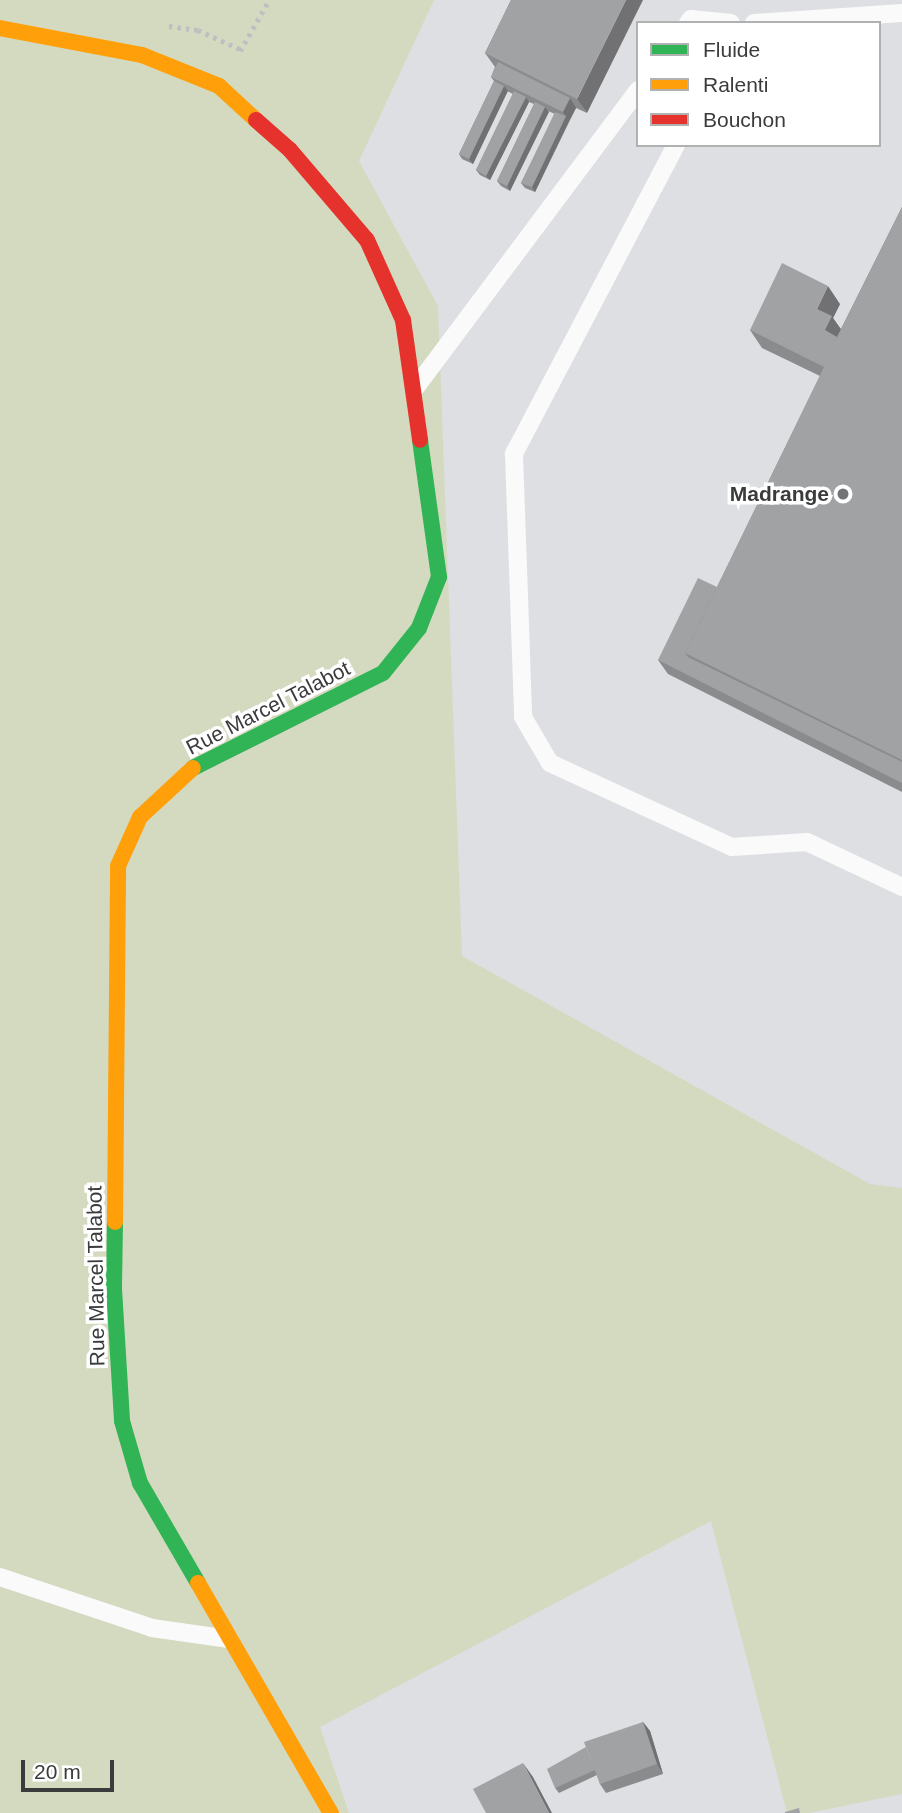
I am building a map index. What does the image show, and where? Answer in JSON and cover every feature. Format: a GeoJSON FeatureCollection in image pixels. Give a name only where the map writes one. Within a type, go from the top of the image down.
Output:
{"type":"FeatureCollection","features":[{"type":"Feature","properties":{"kind":"street","name":"Rue Marcel Talabot"},"geometry":{"type":"LineString","coordinates":[[4,30],[142,55],[219,86],[290,150],[367,240],[403,320],[439,577],[419,628],[383,673],[191,769],[140,817],[118,866],[114,1289],[122,1421],[140,1483],[331,1813]]}},
{"type":"Feature","properties":{"kind":"lane"},"geometry":{"type":"LineString","coordinates":[[784,21],[902,13]]}},
{"type":"Feature","properties":{"kind":"lane"},"geometry":{"type":"LineString","coordinates":[[690,21],[711,21]]}},
{"type":"Feature","properties":{"kind":"lane"},"geometry":{"type":"LineString","coordinates":[[413,391],[636,93]]}},
{"type":"Feature","properties":{"kind":"lane"},"geometry":{"type":"LineString","coordinates":[[675,147],[514,454],[523,718],[550,762],[732,847],[807,842],[902,887]]}},
{"type":"Feature","properties":{"kind":"lane"},"geometry":{"type":"LineString","coordinates":[[0,1577],[152,1628],[230,1639]]}},
{"type":"Feature","properties":{"kind":"path"},"geometry":{"type":"LineString","coordinates":[[219,86],[269,0]]}},
{"type":"Feature","properties":{"kind":"green space"},"geometry":{"type":"Polygon","coordinates":[[[0,0],[434,0],[359,161],[438,306],[462,956],[870,1184],[902,1188],[902,1794],[809,1813],[787,1813],[711,1521],[320,1727],[349,1813],[0,1813],[0,0]]]}},
{"type":"Feature","properties":{"kind":"building"},"geometry":{"type":"Polygon","coordinates":[[[511,0],[626,0],[577,99],[485,53],[511,0]]]}},
{"type":"Feature","properties":{"kind":"building"},"geometry":{"type":"Polygon","coordinates":[[[498,62],[570,98],[563,112],[491,77],[498,62]]]}},
{"type":"Feature","properties":{"kind":"building"},"geometry":{"type":"Polygon","coordinates":[[[494,81],[504,86],[469,159],[459,154],[494,81]]]}},
{"type":"Feature","properties":{"kind":"building"},"geometry":{"type":"Polygon","coordinates":[[[514,91],[526,97],[486,176],[476,170],[514,91]]]}},
{"type":"Feature","properties":{"kind":"building"},"geometry":{"type":"Polygon","coordinates":[[[535,102],[545,107],[507,186],[497,181],[535,102]]]}},
{"type":"Feature","properties":{"kind":"building"},"geometry":{"type":"Polygon","coordinates":[[[555,112],[566,116],[532,187],[521,183],[555,112]]]}},
{"type":"Feature","properties":{"kind":"building","name":"Madrange"},"geometry":{"type":"Polygon","coordinates":[[[902,207],[902,760],[685,653],[824,367],[750,330],[782,263],[828,286],[817,309],[832,316],[825,330],[837,337],[902,207]]]}},
{"type":"Feature","properties":{"kind":"building"},"geometry":{"type":"Polygon","coordinates":[[[698,578],[717,587],[685,653],[688,657],[902,762],[902,783],[658,660],[698,578]]]}},
{"type":"Feature","properties":{"kind":"building"},"geometry":{"type":"Polygon","coordinates":[[[643,1722],[657,1764],[600,1784],[584,1742],[643,1722]]]}},
{"type":"Feature","properties":{"kind":"building"},"geometry":{"type":"Polygon","coordinates":[[[586,1747],[595,1770],[555,1788],[547,1769],[586,1747]]]}},
{"type":"Feature","properties":{"kind":"building"},"geometry":{"type":"Polygon","coordinates":[[[523,1763],[549,1813],[486,1813],[473,1789],[523,1763]]]}},
{"type":"Feature","properties":{"kind":"building"},"geometry":{"type":"Polygon","coordinates":[[[799,1808],[800,1813],[785,1813],[785,1812],[799,1808]]]}},
{"type":"Feature","properties":{"kind":"traffic: fast"},"geometry":{"type":"LineString","coordinates":[[193,768],[383,673],[419,628],[439,577],[420,440]]}},
{"type":"Feature","properties":{"kind":"traffic: fast"},"geometry":{"type":"LineString","coordinates":[[115,1222],[114,1289],[122,1421],[140,1483],[198,1583]]}},
{"type":"Feature","properties":{"kind":"traffic: slow"},"geometry":{"type":"LineString","coordinates":[[0,28],[142,55],[219,86],[256,120]]}},
{"type":"Feature","properties":{"kind":"traffic: slow"},"geometry":{"type":"LineString","coordinates":[[115,1222],[118,866],[140,817],[193,768]]}},
{"type":"Feature","properties":{"kind":"traffic: slow"},"geometry":{"type":"LineString","coordinates":[[198,1583],[331,1813]]}},
{"type":"Feature","properties":{"kind":"traffic: jam"},"geometry":{"type":"LineString","coordinates":[[256,120],[290,150],[367,240],[403,320],[420,440]]}},
{"type":"Feature","properties":{"kind":"place","name":"Madrange"},"geometry":{"type":"Point","coordinates":[843,494]}}]}
